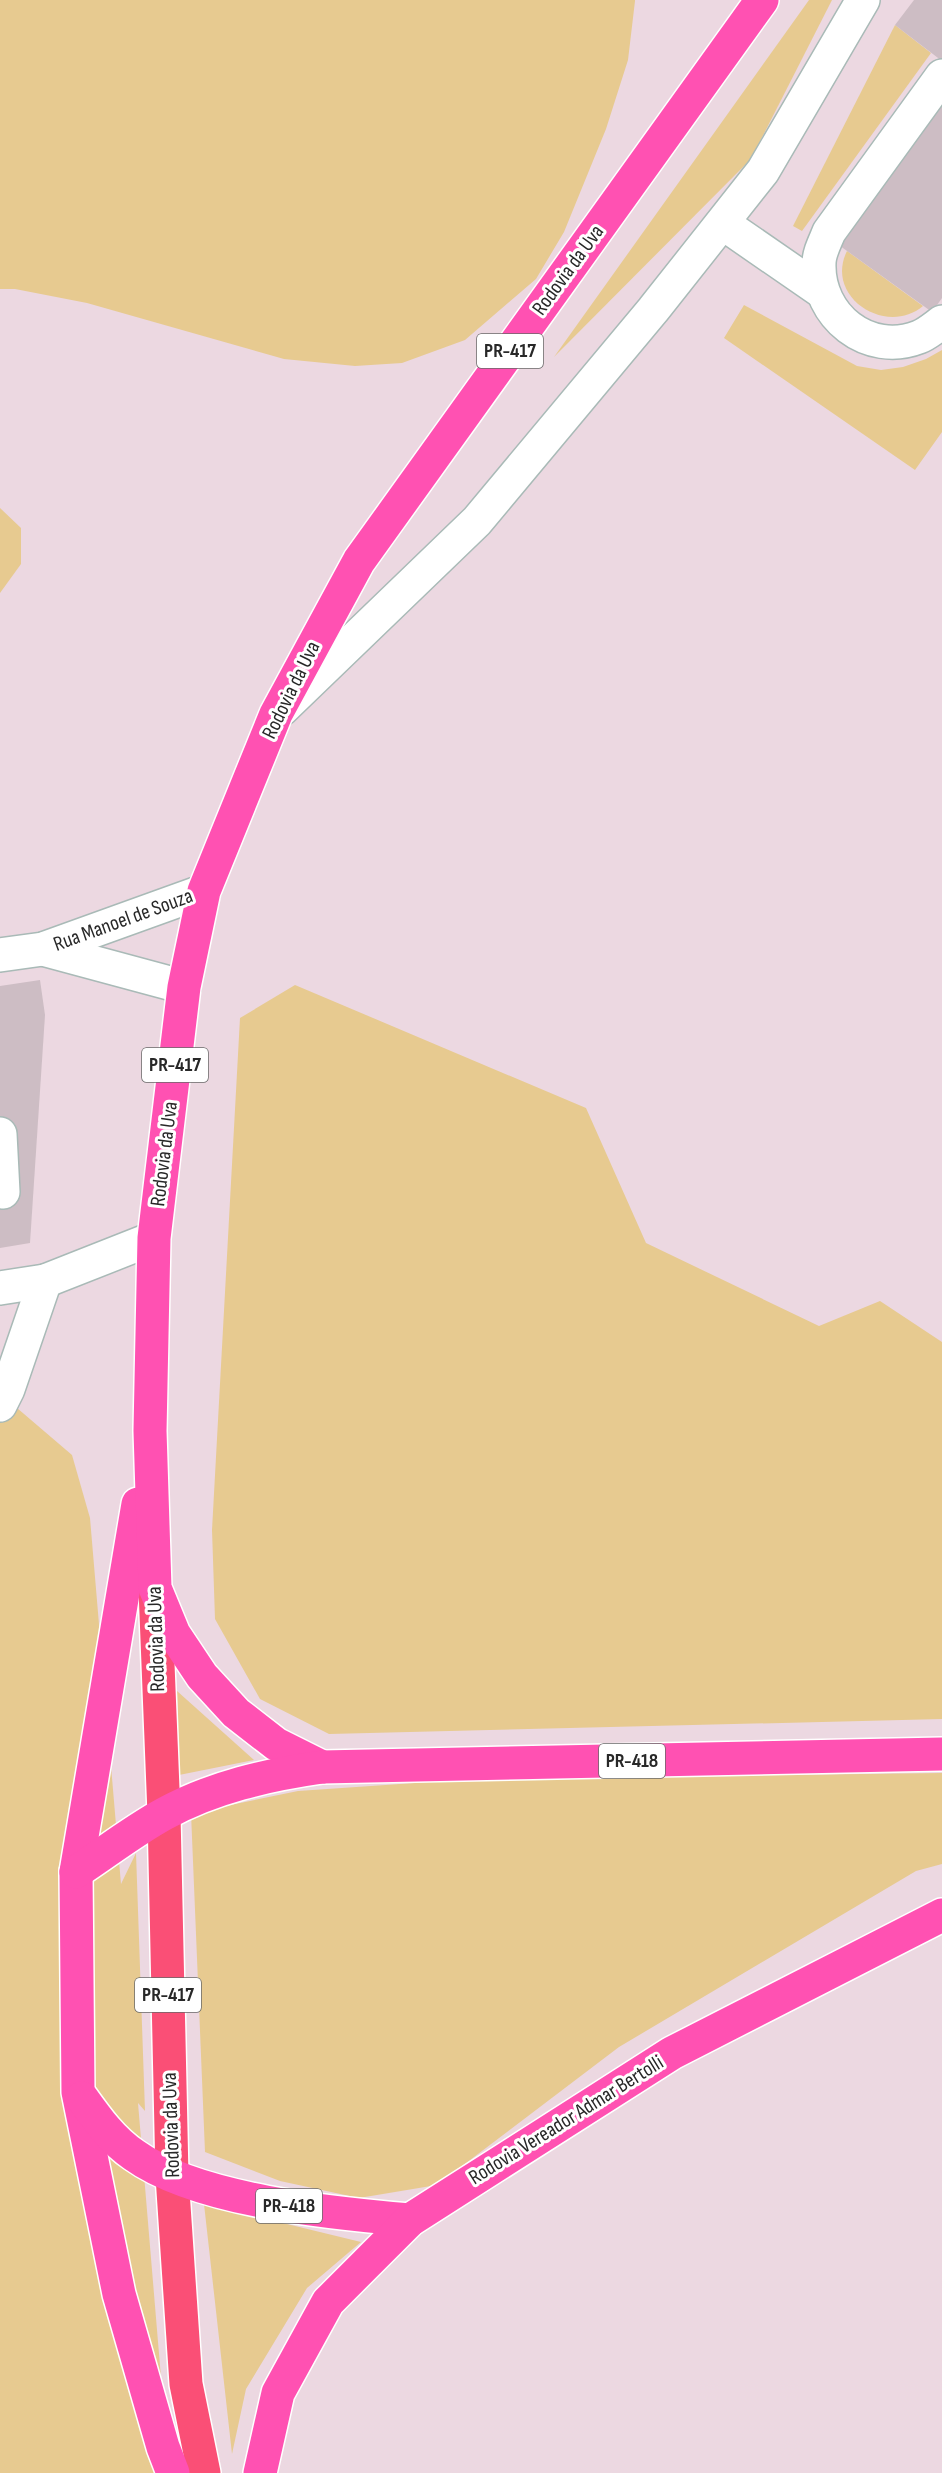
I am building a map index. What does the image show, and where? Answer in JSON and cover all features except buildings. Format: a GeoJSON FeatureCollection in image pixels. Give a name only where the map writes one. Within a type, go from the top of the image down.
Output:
{"type":"FeatureCollection","features":[{"type":"Feature","properties":{"kind":"highway","name":"Rodovia da Uva"},"geometry":{"type":"LineString","coordinates":[[155,1588],[150,1431],[154,1238],[184,987],[204,891],[276,714],[359,561],[762,0]]}},
{"type":"Feature","properties":{"kind":"highway"},"geometry":{"type":"LineString","coordinates":[[150,1431],[76,1872],[78,2092],[119,2294],[163,2447],[174,2473]]}},
{"type":"Feature","properties":{"kind":"highway"},"geometry":{"type":"LineString","coordinates":[[155,1588],[174,1634],[202,1676],[236,1713],[276,1744],[322,1767]]}},
{"type":"Feature","properties":{"kind":"highway","name":"PR-418"},"geometry":{"type":"LineString","coordinates":[[164,1814],[214,1792],[267,1775],[322,1767],[942,1754]]}},
{"type":"Feature","properties":{"kind":"highway"},"geometry":{"type":"LineString","coordinates":[[76,1872],[164,1814]]}},
{"type":"Feature","properties":{"kind":"highway","name":"Rodovia Vereador Admar Bertolli"},"geometry":{"type":"LineString","coordinates":[[260,2473],[278,2393],[328,2302],[410,2220],[672,2053],[942,1915]]}},
{"type":"Feature","properties":{"kind":"highway"},"geometry":{"type":"LineString","coordinates":[[78,2092],[102,2127],[134,2155],[172,2176]]}},
{"type":"Feature","properties":{"kind":"highway","name":"PR-418"},"geometry":{"type":"LineString","coordinates":[[172,2176],[289,2206],[410,2220]]}},
{"type":"Feature","properties":{"kind":"main road","name":"Rodovia da Uva"},"geometry":{"type":"LineString","coordinates":[[155,1588],[164,1814],[172,2176],[186,2384],[204,2473]]}},
{"type":"Feature","properties":{"kind":"street"},"geometry":{"type":"LineString","coordinates":[[276,714],[477,521],[724,224],[763,171],[863,0]]}},
{"type":"Feature","properties":{"kind":"street"},"geometry":{"type":"LineString","coordinates":[[821,291],[819,261],[829,232],[942,76]]}},
{"type":"Feature","properties":{"kind":"street"},"geometry":{"type":"LineString","coordinates":[[724,224],[821,291],[836,317],[860,336],[890,343],[920,337],[942,322]]}},
{"type":"Feature","properties":{"kind":"street","name":"Rua Manoel de Souza"},"geometry":{"type":"LineString","coordinates":[[0,955],[43,949],[204,891]]}},
{"type":"Feature","properties":{"kind":"street","name":"Rua Manoel de Souza"},"geometry":{"type":"LineString","coordinates":[[43,949],[184,987]]}},
{"type":"Feature","properties":{"kind":"street"},"geometry":{"type":"LineString","coordinates":[[0,1134],[3,1192]]}},
{"type":"Feature","properties":{"kind":"street"},"geometry":{"type":"LineString","coordinates":[[0,1288],[45,1281],[154,1238]]}},
{"type":"Feature","properties":{"kind":"street"},"geometry":{"type":"LineString","coordinates":[[0,1405],[8,1389],[45,1281]]}},
{"type":"Feature","properties":{"kind":"shaded area"},"geometry":{"type":"Polygon","coordinates":[[[0,0],[635,1],[628,60],[606,129],[564,232],[536,279],[465,340],[402,363],[355,366],[284,359],[87,303],[15,289],[0,289],[0,0]]]}},
{"type":"Feature","properties":{"kind":"shaded area"},"geometry":{"type":"Polygon","coordinates":[[[809,0],[832,0],[751,159],[554,357],[809,0]]]}},
{"type":"Feature","properties":{"kind":"shaded area"},"geometry":{"type":"Polygon","coordinates":[[[895,25],[931,53],[802,231],[793,226],[895,25]]]}},
{"type":"Feature","properties":{"kind":"shaded area"},"geometry":{"type":"Polygon","coordinates":[[[847,251],[923,306],[908,314],[892,317],[877,314],[862,307],[851,297],[844,283],[842,268],[847,251]]]}},
{"type":"Feature","properties":{"kind":"shaded area"},"geometry":{"type":"Polygon","coordinates":[[[744,305],[857,366],[881,370],[903,367],[926,359],[942,350],[942,432],[915,470],[724,338],[744,305]]]}},
{"type":"Feature","properties":{"kind":"shaded area"},"geometry":{"type":"Polygon","coordinates":[[[0,508],[21,528],[21,564],[0,593],[0,508]]]}},
{"type":"Feature","properties":{"kind":"shaded area"},"geometry":{"type":"Polygon","coordinates":[[[295,985],[586,1108],[646,1243],[819,1326],[880,1301],[942,1342],[942,1719],[329,1734],[260,1699],[215,1619],[212,1530],[240,1018],[295,985]]]}},
{"type":"Feature","properties":{"kind":"shaded area"},"geometry":{"type":"Polygon","coordinates":[[[0,1407],[17,1408],[72,1455],[90,1518],[121,1884],[136,1853],[145,2111],[138,2103],[169,2473],[0,2473],[0,1407]]]}},
{"type":"Feature","properties":{"kind":"shaded area"},"geometry":{"type":"Polygon","coordinates":[[[177,1691],[254,1760],[179,1775],[177,1691]]]}},
{"type":"Feature","properties":{"kind":"shaded area"},"geometry":{"type":"Polygon","coordinates":[[[942,1773],[942,1864],[916,1871],[619,2047],[437,2185],[359,2198],[280,2181],[205,2152],[191,1813],[298,1791],[473,1779],[942,1773]]]}},
{"type":"Feature","properties":{"kind":"shaded area"},"geometry":{"type":"Polygon","coordinates":[[[204,2204],[361,2242],[307,2288],[246,2389],[232,2454],[204,2204]]]}}]}
